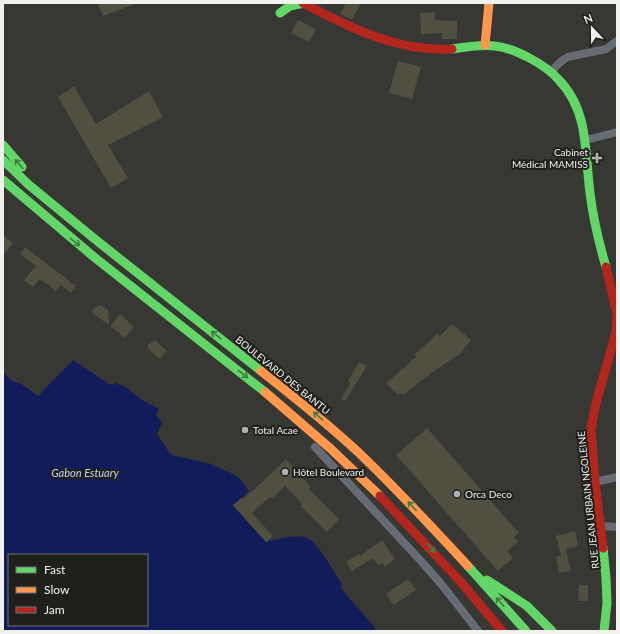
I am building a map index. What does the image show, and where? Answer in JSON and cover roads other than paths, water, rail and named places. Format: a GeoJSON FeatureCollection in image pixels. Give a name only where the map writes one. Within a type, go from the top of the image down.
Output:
{"type":"FeatureCollection","features":[{"type":"Feature","properties":{"kind":"main road"},"geometry":{"type":"LineString","coordinates":[[281,3],[280,13],[290,6],[303,3]]}},
{"type":"Feature","properties":{"kind":"main road","name":"RUE JEAN URBAIN NGOLEINE"},"geometry":{"type":"LineString","coordinates":[[303,3],[355,30],[399,45],[439,49],[457,49],[485,45],[507,48],[521,54],[551,73],[565,86],[572,98],[583,125],[586,140],[591,207],[616,314],[616,332],[592,419],[591,438],[607,592],[604,631]]}},
{"type":"Feature","properties":{"kind":"main road"},"geometry":{"type":"LineString","coordinates":[[485,45],[489,3]]}},
{"type":"Feature","properties":{"kind":"main road"},"geometry":{"type":"LineString","coordinates":[[3,145],[54,205]]}},
{"type":"Feature","properties":{"kind":"main road","name":"BOULEVARD DES BANTU"},"geometry":{"type":"LineString","coordinates":[[3,160],[29,185],[102,245],[309,409],[362,456],[471,569],[526,631]]}},
{"type":"Feature","properties":{"kind":"main road"},"geometry":{"type":"LineString","coordinates":[[3,180],[55,226],[251,380],[313,433],[408,524],[455,574],[502,631]]}},
{"type":"Feature","properties":{"kind":"main road"},"geometry":{"type":"LineString","coordinates":[[3,188],[47,223],[55,226]]}},
{"type":"Feature","properties":{"kind":"main road"},"geometry":{"type":"LineString","coordinates":[[471,569],[528,606],[552,631]]}},
{"type":"Feature","properties":{"kind":"street"},"geometry":{"type":"LineString","coordinates":[[551,73],[563,59],[606,49],[617,41]]}},
{"type":"Feature","properties":{"kind":"street"},"geometry":{"type":"LineString","coordinates":[[586,140],[617,132]]}},
{"type":"Feature","properties":{"kind":"street"},"geometry":{"type":"LineString","coordinates":[[315,447],[421,561],[478,631]]}},
{"type":"Feature","properties":{"kind":"street"},"geometry":{"type":"LineString","coordinates":[[595,482],[617,477]]}},
{"type":"Feature","properties":{"kind":"street"},"geometry":{"type":"LineString","coordinates":[[600,526],[617,527]]}},
{"type":"Feature","properties":{"kind":"water","name":"Gabon Estuary"},"geometry":{"type":"Polygon","coordinates":[[[73,360],[109,384],[113,385],[116,383],[124,386],[142,400],[159,409],[156,414],[162,423],[157,434],[171,455],[208,463],[233,474],[240,479],[249,491],[233,506],[266,542],[288,537],[305,537],[309,539],[322,554],[343,585],[340,587],[377,631],[3,631],[3,372],[12,381],[20,383],[38,396],[73,360]]]}},
{"type":"Feature","properties":{"kind":"place","name":"Cabinet Médical MAMISS"},"geometry":{"type":"Point","coordinates":[597,158]}},
{"type":"Feature","properties":{"kind":"place","name":"Total Acae"},"geometry":{"type":"Point","coordinates":[245,430]}},
{"type":"Feature","properties":{"kind":"place","name":"Hôtel Boulevard"},"geometry":{"type":"Point","coordinates":[285,472]}},
{"type":"Feature","properties":{"kind":"place","name":"Orca Deco"},"geometry":{"type":"Point","coordinates":[457,494]}}]}
